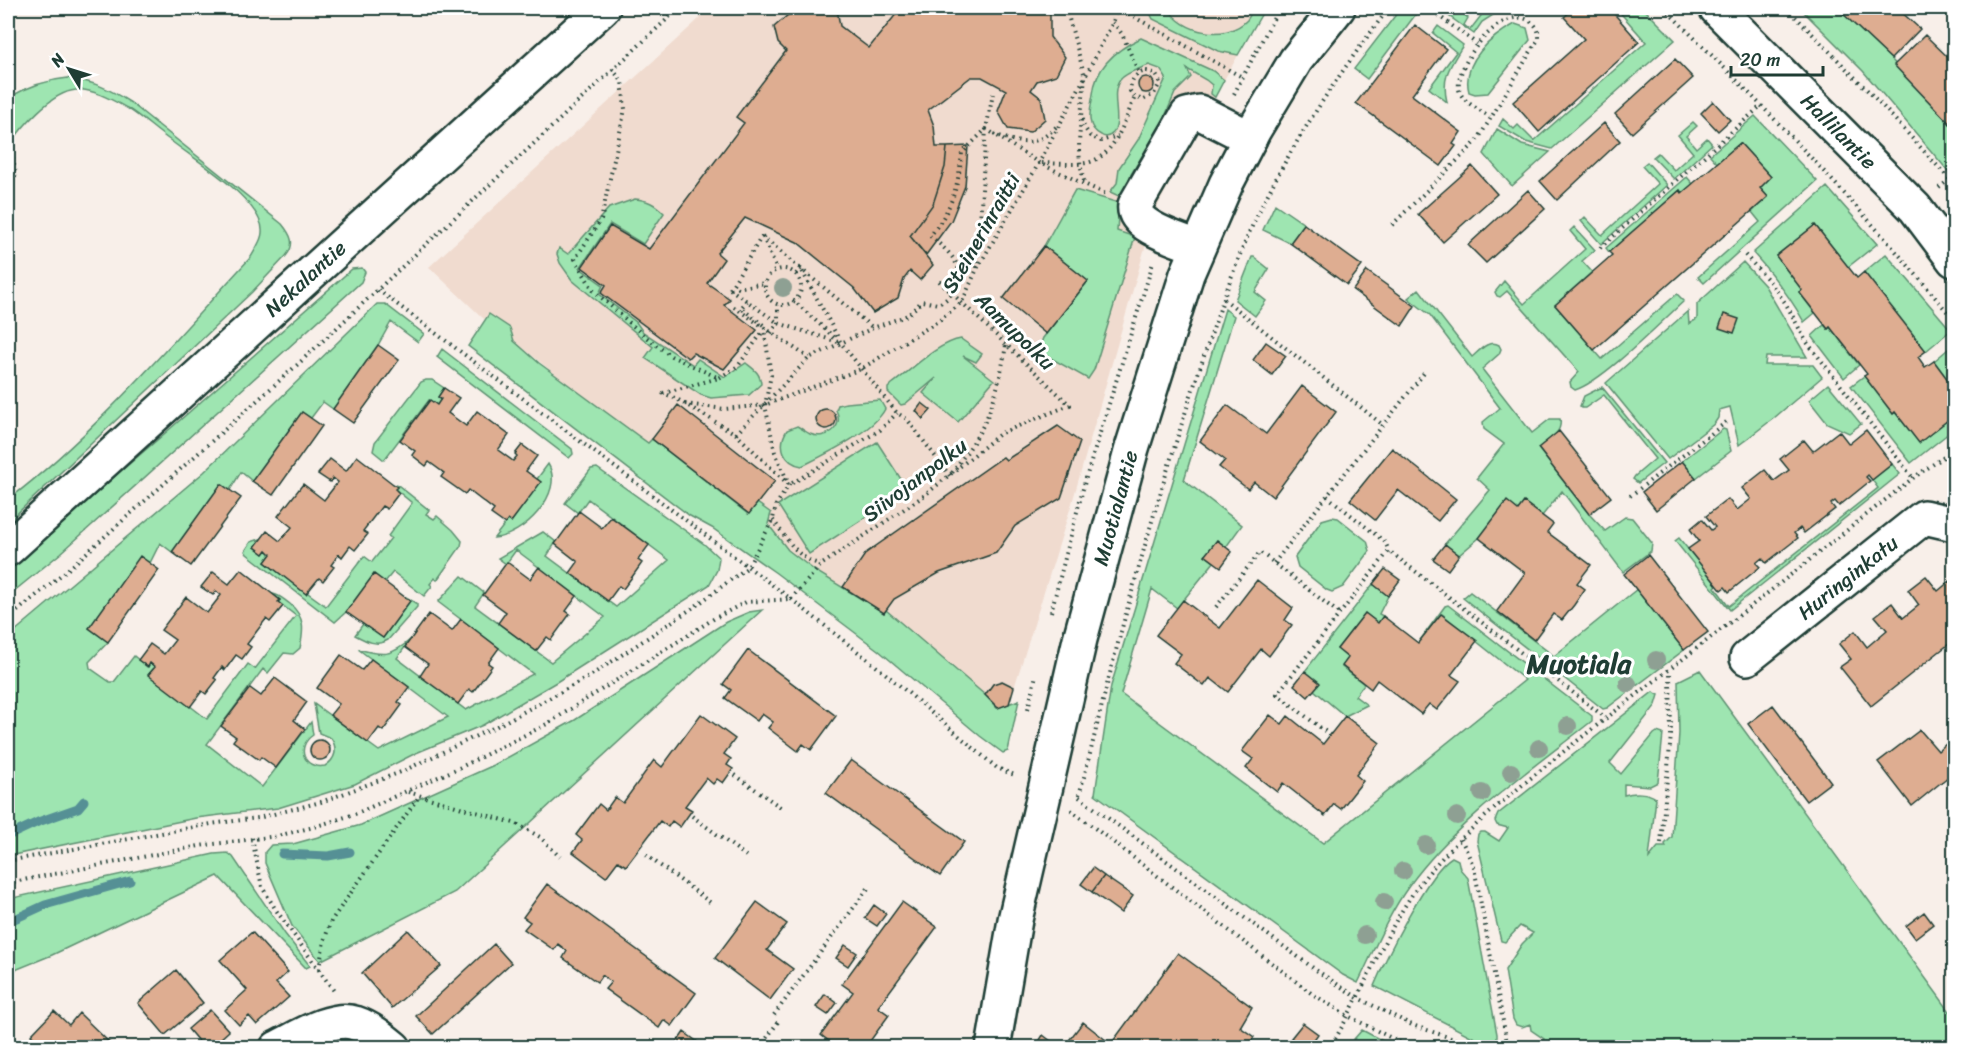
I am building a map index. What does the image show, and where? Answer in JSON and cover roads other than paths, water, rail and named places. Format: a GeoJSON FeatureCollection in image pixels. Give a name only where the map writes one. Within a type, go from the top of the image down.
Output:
{"type":"FeatureCollection","features":[{"type":"Feature","properties":{"kind":"street","name":"Nekalantie"},"geometry":{"type":"LineString","coordinates":[[8,549],[603,8]]}},
{"type":"Feature","properties":{"kind":"street","name":"Muotialantie"},"geometry":{"type":"LineString","coordinates":[[993,1047],[1024,881],[1091,597],[1136,438],[1197,247],[1250,138],[1296,60],[1338,8]]}},
{"type":"Feature","properties":{"kind":"street","name":"Hallilantie"},"geometry":{"type":"LineString","coordinates":[[1716,8],[1915,208],[1954,260]]}},
{"type":"Feature","properties":{"kind":"street"},"geometry":{"type":"LineString","coordinates":[[1197,247],[1164,234],[1142,222],[1134,210],[1135,205],[1187,115],[1199,112],[1250,138]]}},
{"type":"Feature","properties":{"kind":"street","name":"Huringinkatu"},"geometry":{"type":"LineString","coordinates":[[1748,658],[1924,517],[1954,524]]}},
{"type":"Feature","properties":{"kind":"street"},"geometry":{"type":"LineString","coordinates":[[277,1047],[335,1022],[352,1022],[370,1030],[394,1047]]}},
{"type":"Feature","properties":{"kind":"waterway"},"geometry":{"type":"LineString","coordinates":[[8,836],[38,822],[78,808],[84,801]]}},
{"type":"Feature","properties":{"kind":"waterway"},"geometry":{"type":"LineString","coordinates":[[282,854],[328,856],[350,852]]}},
{"type":"Feature","properties":{"kind":"waterway"},"geometry":{"type":"LineString","coordinates":[[8,922],[45,905],[130,881]]}},
{"type":"Feature","properties":{"kind":"district","name":"Muotiala"},"geometry":{"type":"Point","coordinates":[1579,664]}}]}
